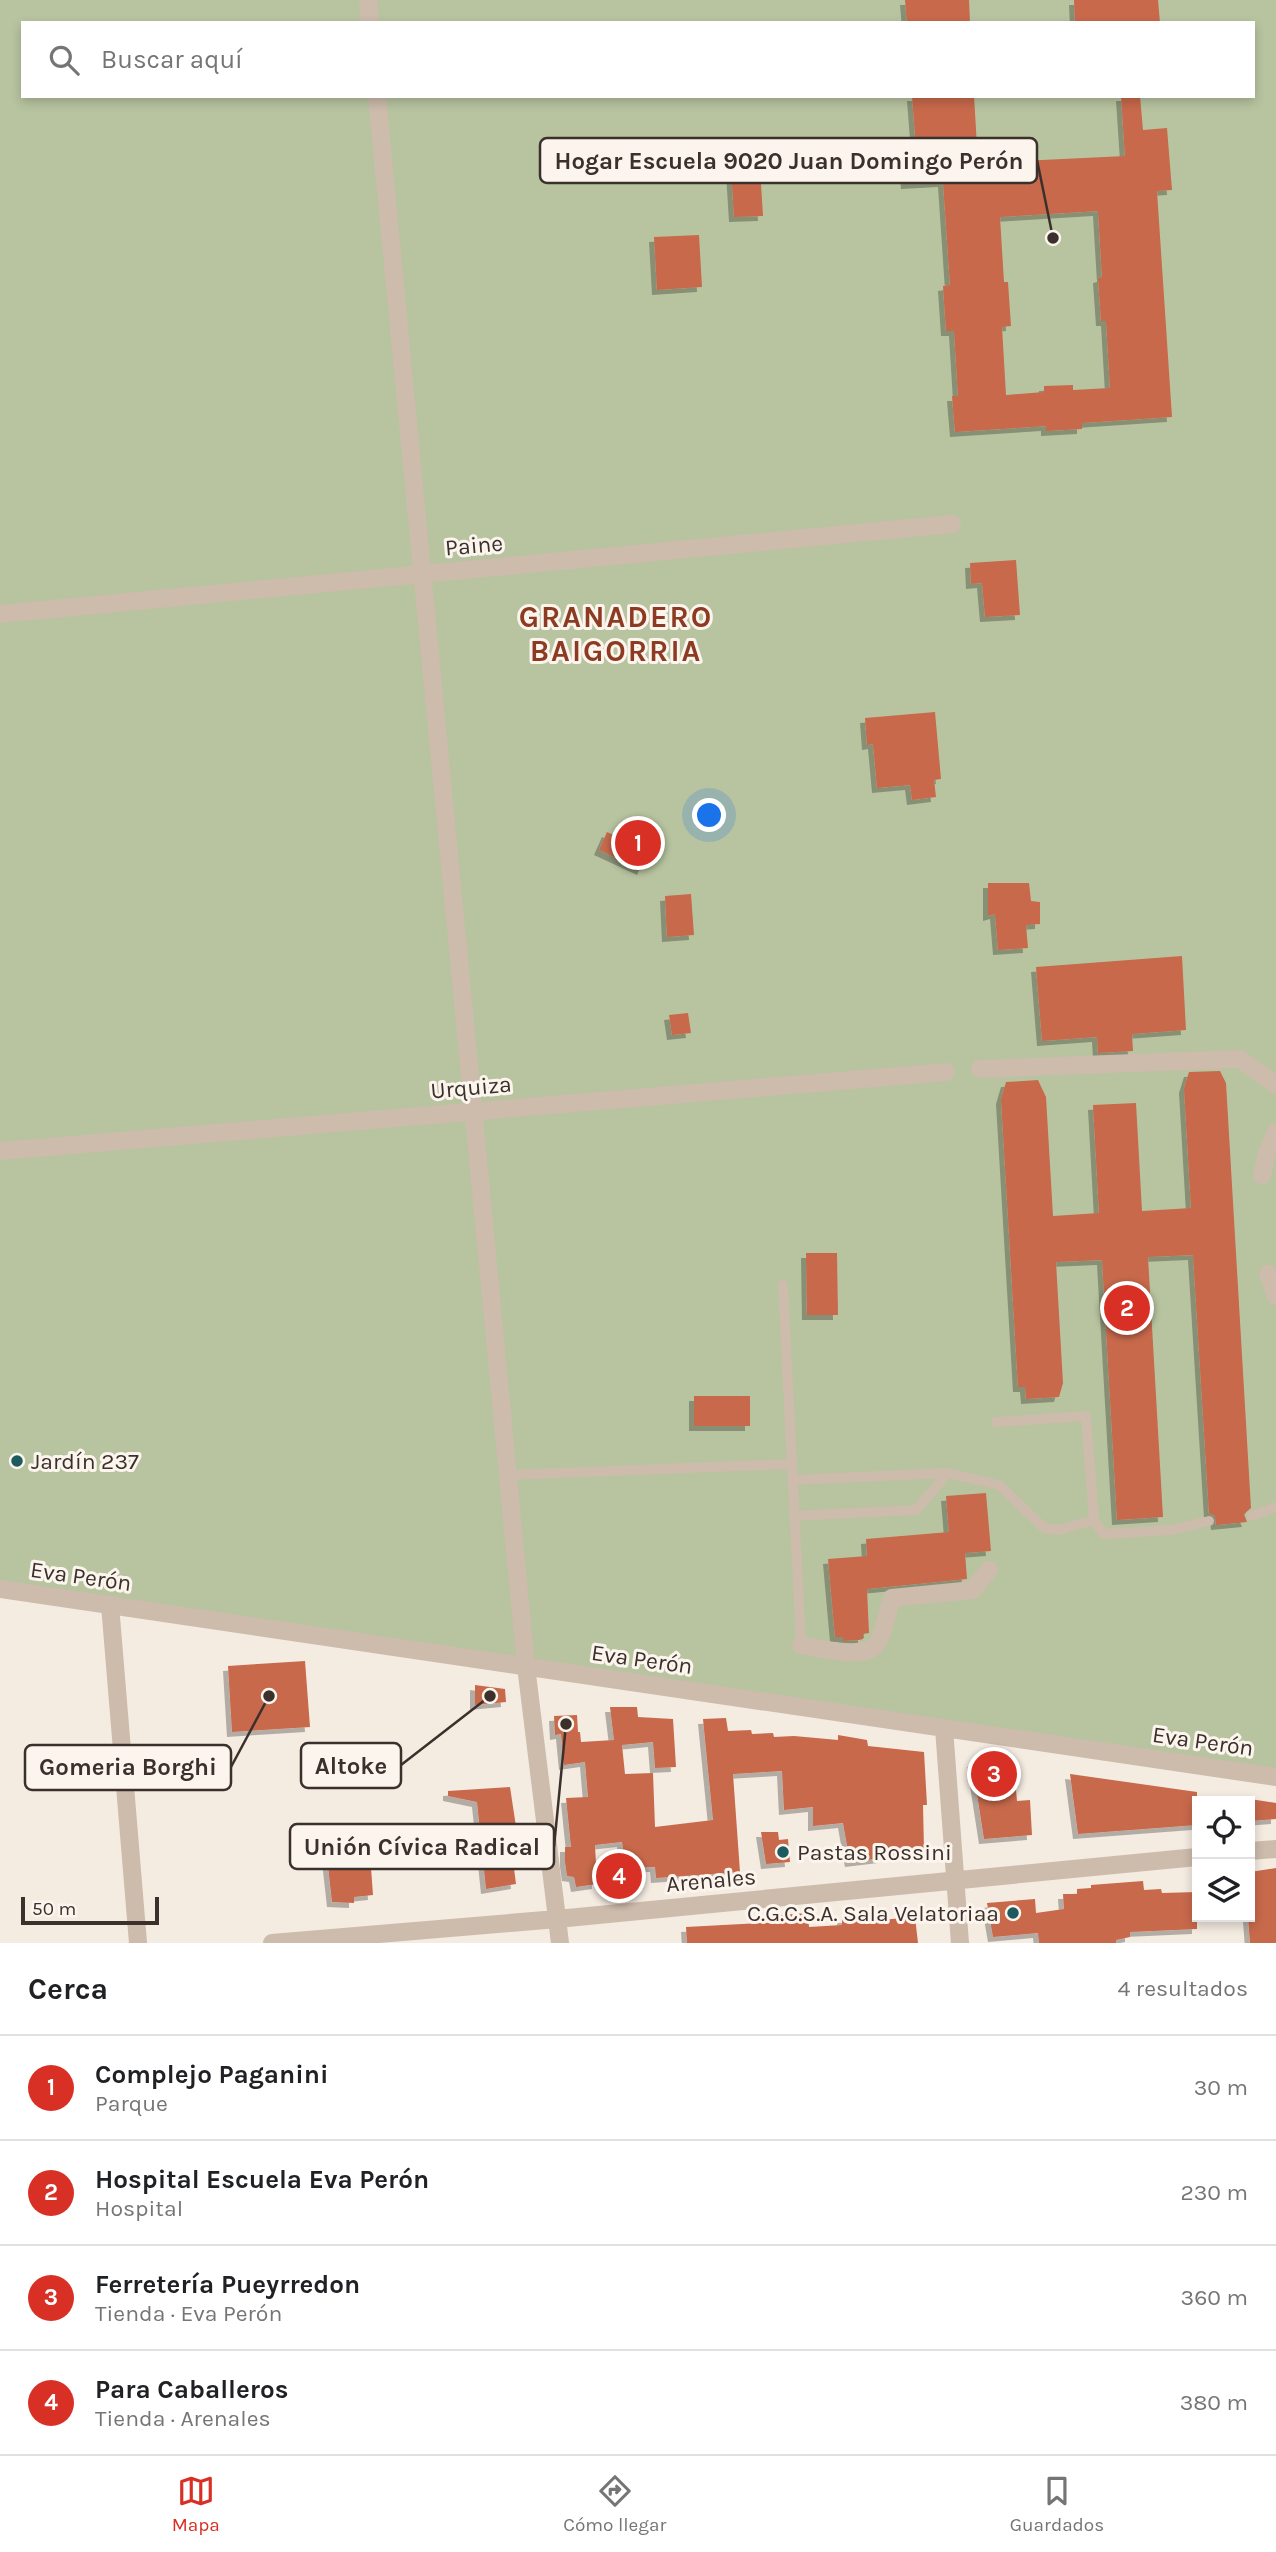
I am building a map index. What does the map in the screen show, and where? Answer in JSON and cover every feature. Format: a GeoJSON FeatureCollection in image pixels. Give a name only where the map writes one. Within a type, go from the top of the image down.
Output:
{"type":"FeatureCollection","features":[{"type":"Feature","properties":{"kind":"street"},"geometry":{"type":"LineString","coordinates":[[368,0],[370,21]]}},
{"type":"Feature","properties":{"kind":"street"},"geometry":{"type":"LineString","coordinates":[[377,98],[526,1667],[559,1943]]}},
{"type":"Feature","properties":{"kind":"street","name":"Paine"},"geometry":{"type":"LineString","coordinates":[[0,614],[952,524]]}},
{"type":"Feature","properties":{"kind":"street"},"geometry":{"type":"LineString","coordinates":[[980,1069],[1240,1059],[1276,1085]]}},
{"type":"Feature","properties":{"kind":"street","name":"Urquiza"},"geometry":{"type":"LineString","coordinates":[[0,1152],[946,1072]]}},
{"type":"Feature","properties":{"kind":"street"},"geometry":{"type":"LineString","coordinates":[[1262,1175],[1276,1132]]}},
{"type":"Feature","properties":{"kind":"street"},"geometry":{"type":"LineString","coordinates":[[1268,1274],[1276,1296]]}},
{"type":"Feature","properties":{"kind":"street"},"geometry":{"type":"LineString","coordinates":[[800,1645],[834,1651],[866,1652],[877,1644],[892,1598],[973,1590],[989,1570]]}},
{"type":"Feature","properties":{"kind":"street","name":"Eva Perón"},"geometry":{"type":"LineString","coordinates":[[0,1589],[1276,1776]]}},
{"type":"Feature","properties":{"kind":"street"},"geometry":{"type":"LineString","coordinates":[[110,1605],[138,1943]]}},
{"type":"Feature","properties":{"kind":"street"},"geometry":{"type":"LineString","coordinates":[[944,1728],[960,1943]]}},
{"type":"Feature","properties":{"kind":"street"},"geometry":{"type":"LineString","coordinates":[[1255,1851],[1276,1849]]}},
{"type":"Feature","properties":{"kind":"street","name":"Arenales"},"geometry":{"type":"LineString","coordinates":[[272,1943],[557,1919],[1192,1857]]}},
{"type":"Feature","properties":{"kind":"lane"},"geometry":{"type":"LineString","coordinates":[[783,1285],[800,1645]]}},
{"type":"Feature","properties":{"kind":"lane"},"geometry":{"type":"LineString","coordinates":[[996,1422],[1086,1416],[1094,1520],[1103,1534],[1179,1528],[1209,1521]]}},
{"type":"Feature","properties":{"kind":"lane"},"geometry":{"type":"LineString","coordinates":[[508,1475],[792,1464]]}},
{"type":"Feature","properties":{"kind":"lane"},"geometry":{"type":"LineString","coordinates":[[792,1479],[948,1473],[999,1485],[1044,1528],[1059,1530],[1094,1520]]}},
{"type":"Feature","properties":{"kind":"lane"},"geometry":{"type":"LineString","coordinates":[[794,1516],[916,1510],[948,1473]]}},
{"type":"Feature","properties":{"kind":"lane"},"geometry":{"type":"LineString","coordinates":[[1252,1516],[1276,1507]]}},
{"type":"Feature","properties":{"kind":"green space"},"geometry":{"type":"Polygon","coordinates":[[[0,0],[1276,0],[1276,1777],[0,1589],[0,0]]]}},
{"type":"Feature","properties":{"kind":"building"},"geometry":{"type":"Polygon","coordinates":[[[905,0],[969,0],[970,21],[907,21],[905,0]]]}},
{"type":"Feature","properties":{"kind":"building"},"geometry":{"type":"Polygon","coordinates":[[[1074,0],[1158,0],[1160,21],[1075,21],[1074,0]]]}},
{"type":"Feature","properties":{"kind":"building"},"geometry":{"type":"Polygon","coordinates":[[[912,98],[974,98],[978,163],[1125,156],[1121,98],[1140,98],[1143,130],[1167,128],[1172,190],[1157,191],[1172,417],[1082,423],[1082,429],[1046,431],[1046,426],[955,432],[952,396],[958,396],[954,331],[946,331],[943,286],[950,285],[943,182],[906,184],[903,149],[916,148],[912,98]],[[1098,211],[1000,217],[1004,282],[1008,282],[1011,326],[1002,327],[1006,395],[1044,392],[1044,386],[1073,385],[1073,390],[1110,388],[1106,321],[1101,321],[1098,278],[1102,277],[1098,211]]]}},
{"type":"Feature","properties":{"kind":"building"},"geometry":{"type":"Polygon","coordinates":[[[759,151],[763,216],[734,217],[730,152],[759,151]]]}},
{"type":"Feature","properties":{"kind":"building"},"geometry":{"type":"Polygon","coordinates":[[[699,235],[702,287],[657,290],[654,237],[699,235]]]}},
{"type":"Feature","properties":{"kind":"building"},"geometry":{"type":"Polygon","coordinates":[[[1016,560],[1020,615],[985,617],[982,583],[971,584],[970,563],[1016,560]]]}},
{"type":"Feature","properties":{"kind":"building"},"geometry":{"type":"Polygon","coordinates":[[[935,712],[941,779],[934,780],[936,797],[912,800],[910,785],[877,788],[873,744],[867,745],[865,718],[935,712]]]}},
{"type":"Feature","properties":{"kind":"building"},"geometry":{"type":"Polygon","coordinates":[[[607,832],[650,852],[642,870],[599,850],[607,832]]]}},
{"type":"Feature","properties":{"kind":"building"},"geometry":{"type":"Polygon","coordinates":[[[988,883],[1029,883],[1031,901],[1040,902],[1040,924],[1026,925],[1028,948],[998,950],[995,914],[988,916],[988,883]]]}},
{"type":"Feature","properties":{"kind":"building"},"geometry":{"type":"Polygon","coordinates":[[[691,894],[694,935],[667,937],[665,896],[691,894]]]}},
{"type":"Feature","properties":{"kind":"building"},"geometry":{"type":"Polygon","coordinates":[[[1182,956],[1186,1030],[1132,1034],[1133,1051],[1098,1053],[1097,1037],[1042,1041],[1036,967],[1182,956]]]}},
{"type":"Feature","properties":{"kind":"building"},"geometry":{"type":"Polygon","coordinates":[[[688,1013],[691,1033],[672,1035],[669,1015],[688,1013]]]}},
{"type":"Feature","properties":{"kind":"building"},"geometry":{"type":"Polygon","coordinates":[[[1220,1071],[1226,1083],[1251,1508],[1244,1514],[1247,1522],[1216,1525],[1215,1516],[1209,1513],[1193,1255],[1148,1257],[1163,1517],[1117,1520],[1102,1260],[1056,1262],[1063,1383],[1059,1397],[1026,1399],[1025,1387],[1018,1387],[1001,1099],[1006,1082],[1038,1080],[1046,1097],[1053,1216],[1099,1213],[1093,1105],[1136,1103],[1142,1211],[1191,1208],[1184,1088],[1189,1072],[1220,1071]]]}},
{"type":"Feature","properties":{"kind":"building"},"geometry":{"type":"Polygon","coordinates":[[[806,1253],[837,1253],[838,1315],[807,1315],[806,1253]]]}},
{"type":"Feature","properties":{"kind":"building"},"geometry":{"type":"Polygon","coordinates":[[[694,1396],[750,1396],[750,1426],[694,1426],[694,1396]]]}},
{"type":"Feature","properties":{"kind":"building"},"geometry":{"type":"Polygon","coordinates":[[[986,1493],[991,1551],[965,1553],[967,1579],[867,1589],[869,1633],[863,1634],[863,1639],[859,1640],[843,1641],[843,1637],[835,1637],[828,1559],[867,1556],[866,1539],[949,1532],[946,1496],[986,1493]]]}},
{"type":"Feature","properties":{"kind":"building"},"geometry":{"type":"Polygon","coordinates":[[[305,1661],[310,1727],[232,1732],[228,1666],[305,1661]]]}},
{"type":"Feature","properties":{"kind":"building"},"geometry":{"type":"Polygon","coordinates":[[[475,1685],[505,1689],[506,1702],[475,1705],[475,1685]]]}},
{"type":"Feature","properties":{"kind":"building"},"geometry":{"type":"Polygon","coordinates":[[[610,1707],[637,1707],[638,1717],[673,1719],[676,1767],[655,1768],[653,1742],[622,1745],[625,1774],[653,1773],[655,1827],[713,1820],[703,1719],[726,1718],[728,1731],[751,1730],[752,1734],[773,1733],[774,1737],[838,1740],[838,1735],[867,1740],[868,1746],[924,1752],[927,1805],[923,1805],[924,1850],[850,1862],[843,1823],[813,1826],[813,1807],[784,1810],[782,1771],[733,1774],[740,1872],[656,1878],[655,1867],[626,1868],[622,1842],[595,1845],[597,1884],[576,1887],[574,1877],[567,1876],[565,1862],[565,1847],[571,1847],[566,1798],[588,1797],[585,1762],[564,1765],[561,1734],[555,1735],[554,1716],[577,1715],[581,1742],[614,1740],[610,1707]]]}},
{"type":"Feature","properties":{"kind":"building"},"geometry":{"type":"Polygon","coordinates":[[[972,1762],[1014,1767],[1017,1801],[1030,1800],[1032,1835],[984,1839],[972,1762]]]}},
{"type":"Feature","properties":{"kind":"building"},"geometry":{"type":"Polygon","coordinates":[[[1070,1774],[1197,1792],[1197,1796],[1192,1796],[1192,1825],[1078,1834],[1070,1774]]]}},
{"type":"Feature","properties":{"kind":"building"},"geometry":{"type":"Polygon","coordinates":[[[510,1787],[520,1853],[512,1853],[516,1884],[486,1889],[477,1802],[448,1796],[448,1791],[510,1787]]]}},
{"type":"Feature","properties":{"kind":"building"},"geometry":{"type":"Polygon","coordinates":[[[1255,1800],[1276,1803],[1276,1819],[1255,1821],[1255,1800]]]}},
{"type":"Feature","properties":{"kind":"building"},"geometry":{"type":"Polygon","coordinates":[[[761,1832],[778,1832],[779,1840],[788,1839],[790,1862],[766,1864],[761,1832]]]}},
{"type":"Feature","properties":{"kind":"building"},"geometry":{"type":"Polygon","coordinates":[[[370,1854],[373,1895],[354,1897],[354,1903],[332,1902],[327,1857],[370,1854]]]}},
{"type":"Feature","properties":{"kind":"building"},"geometry":{"type":"Polygon","coordinates":[[[1276,1868],[1276,1943],[1250,1943],[1248,1922],[1255,1922],[1255,1871],[1276,1868]]]}},
{"type":"Feature","properties":{"kind":"building"},"geometry":{"type":"Polygon","coordinates":[[[1143,1881],[1144,1890],[1161,1889],[1162,1893],[1192,1892],[1192,1922],[1197,1922],[1197,1929],[1130,1932],[1130,1937],[1116,1940],[1116,1943],[1039,1943],[1038,1933],[993,1937],[987,1903],[1035,1899],[1036,1913],[1064,1909],[1063,1894],[1077,1894],[1077,1889],[1091,1888],[1091,1885],[1143,1881]]]}},
{"type":"Feature","properties":{"kind":"building"},"geometry":{"type":"Polygon","coordinates":[[[808,1913],[809,1927],[842,1925],[842,1918],[857,1918],[858,1922],[915,1917],[918,1943],[687,1943],[686,1927],[781,1922],[780,1915],[808,1913]]]}},
{"type":"Feature","properties":{"kind":"place","name":"Hogar Escuela 9020 Juan Domingo Perón"},"geometry":{"type":"Point","coordinates":[1053,238]}},
{"type":"Feature","properties":{"kind":"place","name":"Complejo Paganini"},"geometry":{"type":"Point","coordinates":[638,843]}},
{"type":"Feature","properties":{"kind":"place","name":"Hospital Escuela Eva Perón"},"geometry":{"type":"Point","coordinates":[1127,1308]}},
{"type":"Feature","properties":{"kind":"place","name":"Jardín 237"},"geometry":{"type":"Point","coordinates":[17,1461]}},
{"type":"Feature","properties":{"kind":"place","name":"Gomeria Borghi"},"geometry":{"type":"Point","coordinates":[269,1696]}},
{"type":"Feature","properties":{"kind":"place","name":"Altoke"},"geometry":{"type":"Point","coordinates":[490,1696]}},
{"type":"Feature","properties":{"kind":"place","name":"Unión Cívica Radical"},"geometry":{"type":"Point","coordinates":[566,1724]}},
{"type":"Feature","properties":{"kind":"place","name":"Ferretería Pueyrredon"},"geometry":{"type":"Point","coordinates":[994,1774]}},
{"type":"Feature","properties":{"kind":"place","name":"Pastas Rossini"},"geometry":{"type":"Point","coordinates":[783,1852]}},
{"type":"Feature","properties":{"kind":"place","name":"Para Caballeros"},"geometry":{"type":"Point","coordinates":[619,1876]}},
{"type":"Feature","properties":{"kind":"place","name":"C.G.C.S.A. Sala Velatoriaa"},"geometry":{"type":"Point","coordinates":[1013,1913]}},
{"type":"Feature","properties":{"kind":"district","name":"GRANADERO BAIGORRIA"},"geometry":{"type":"Point","coordinates":[616,634]}}]}
